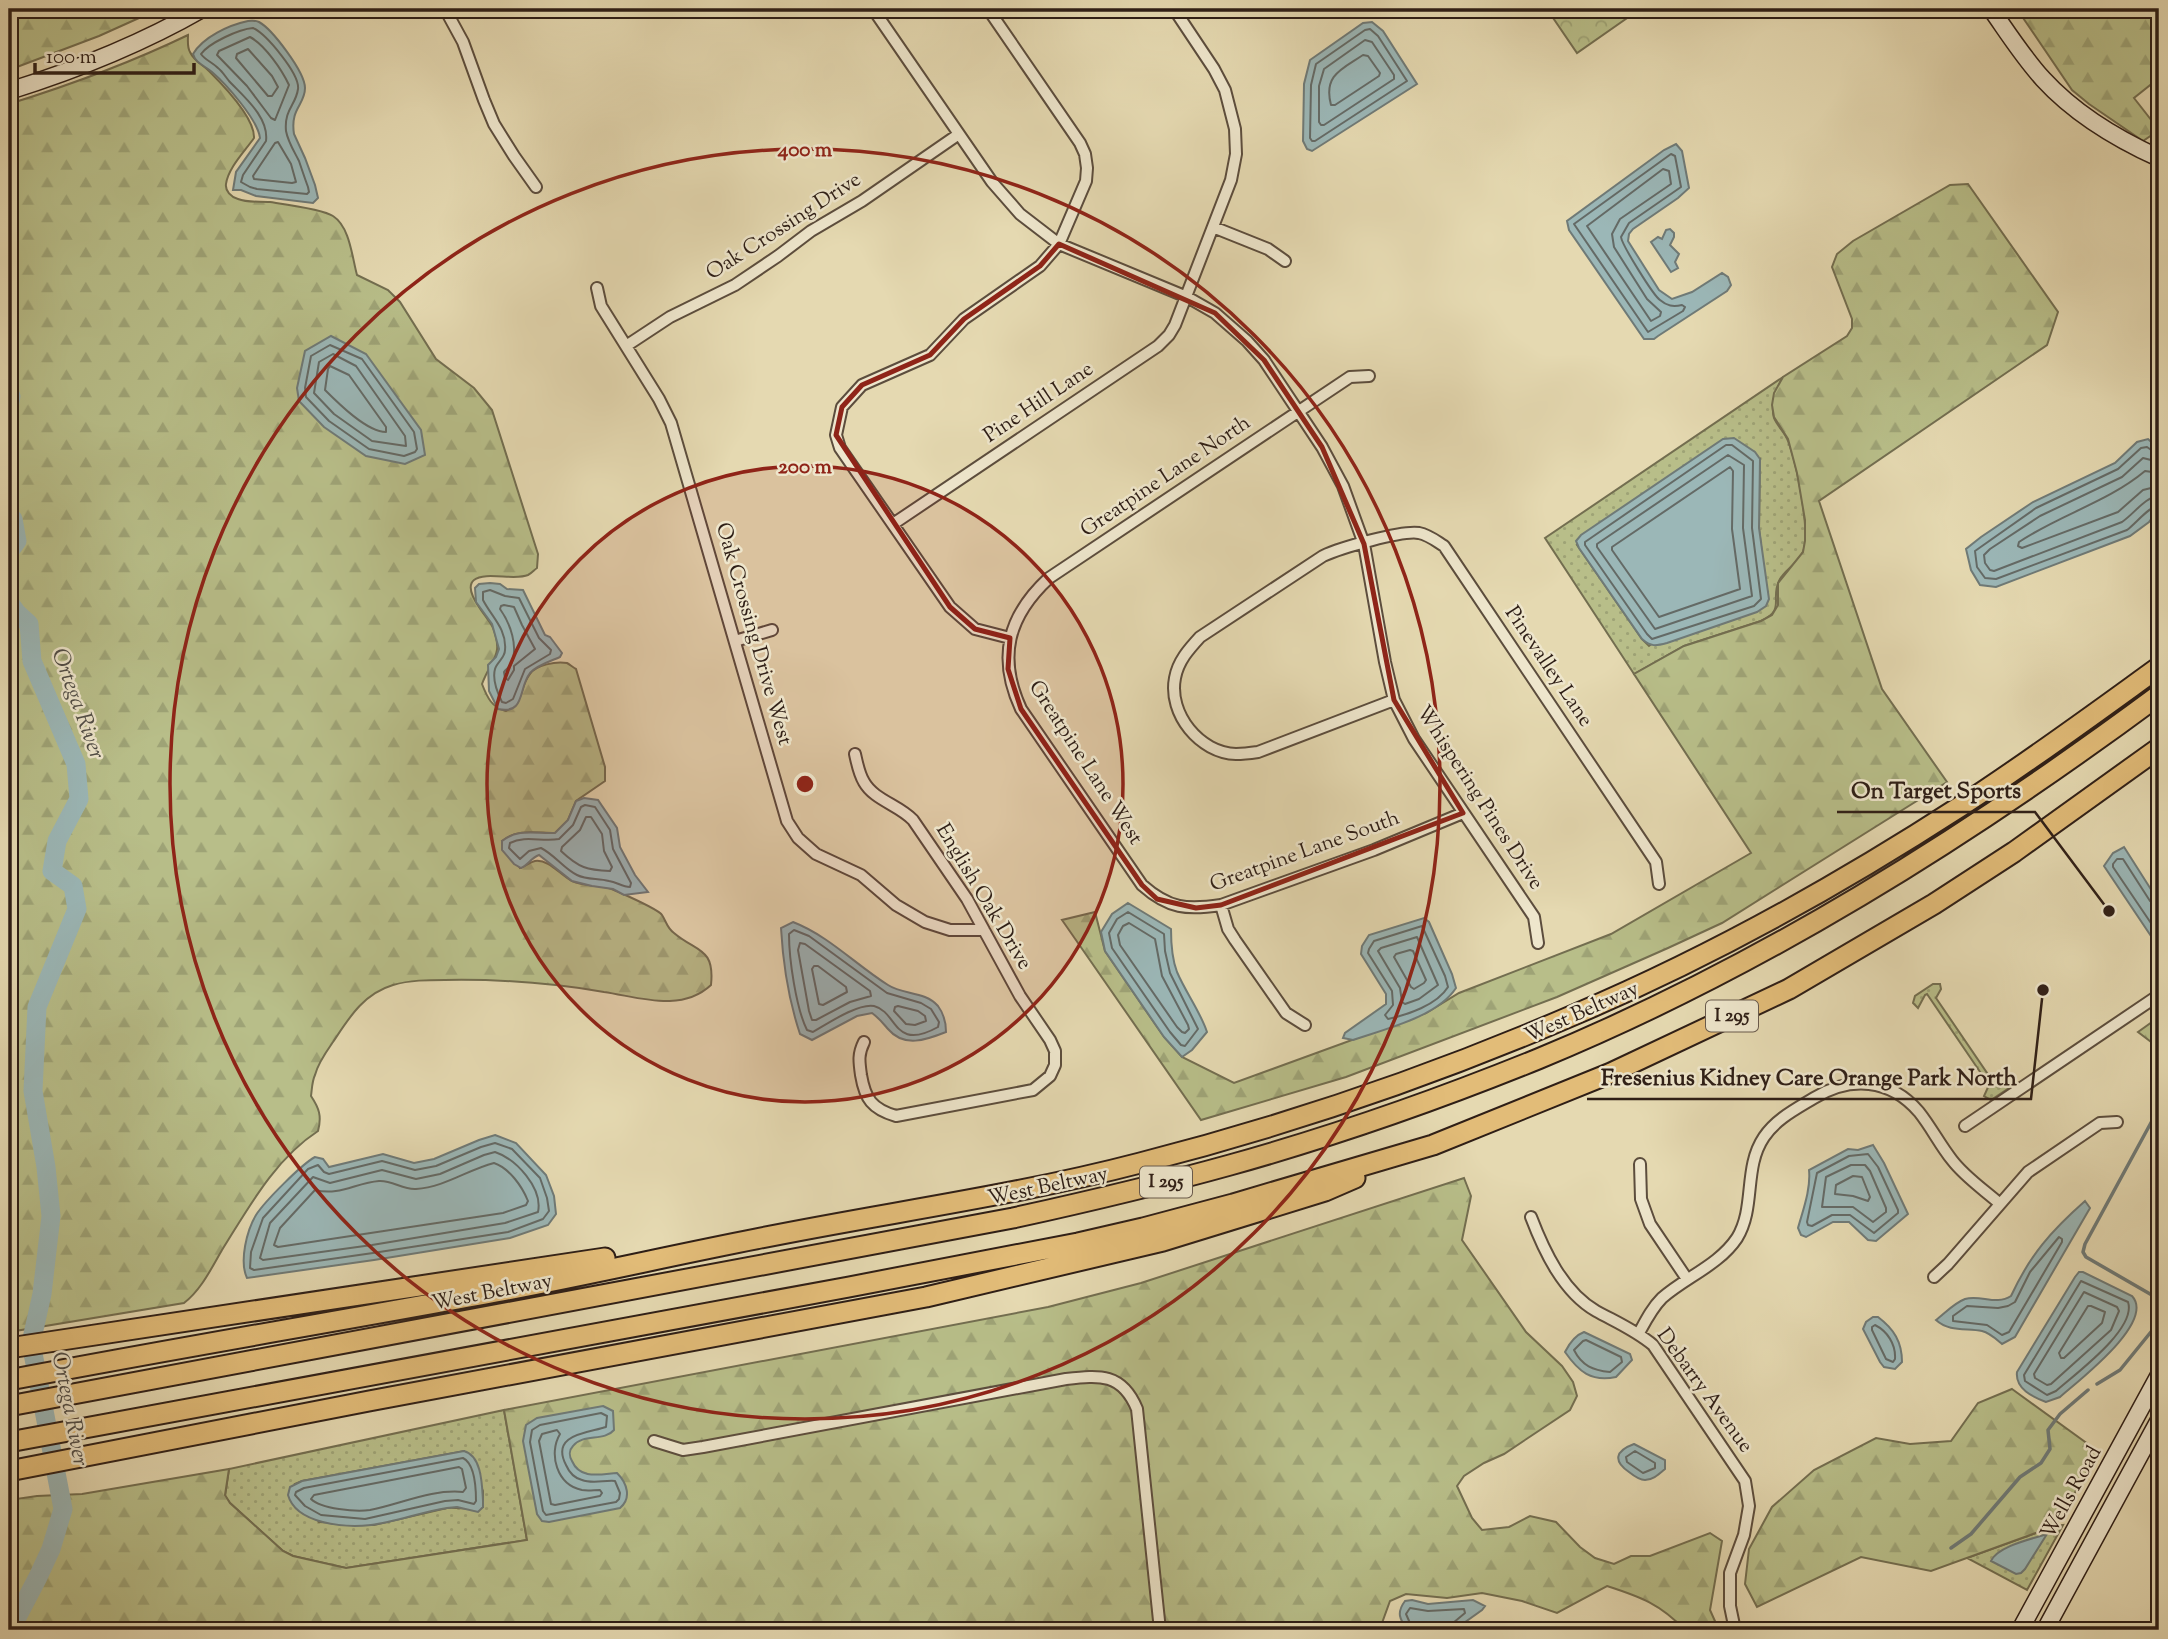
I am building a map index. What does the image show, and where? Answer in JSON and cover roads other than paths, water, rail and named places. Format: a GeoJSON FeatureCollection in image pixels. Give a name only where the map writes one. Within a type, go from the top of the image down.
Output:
{"type":"FeatureCollection","features":[{"type":"Feature","properties":{"kind":"highway"},"geometry":{"type":"LineString","coordinates":[[11,1380],[501,1291],[758,1239],[1009,1193],[1151,1160],[1262,1129],[1377,1091],[1569,1017],[1674,969],[1744,933],[1891,850],[2022,765],[2159,667]]}},
{"type":"Feature","properties":{"kind":"highway","name":"West Beltway"},"geometry":{"type":"LineString","coordinates":[[15,1405],[1013,1218],[1122,1194],[1326,1136],[1540,1058],[1769,949],[1958,837],[2159,695]]}},
{"type":"Feature","properties":{"kind":"highway","name":"I 295"},"geometry":{"type":"LineString","coordinates":[[17,1441],[1078,1243],[1233,1204],[1433,1145],[1611,1073],[1789,989],[1934,904],[2014,852],[2159,748]]}},
{"type":"Feature","properties":{"kind":"highway"},"geometry":{"type":"LineString","coordinates":[[9,1472],[1014,1278],[1163,1241],[1325,1191],[1433,1145]]}},
{"type":"Feature","properties":{"kind":"highway"},"geometry":{"type":"LineString","coordinates":[[9,1348],[646,1252],[758,1239]]}},
{"type":"Feature","properties":{"kind":"main road"},"geometry":{"type":"LineString","coordinates":[[9,91],[116,53],[202,9]]}},
{"type":"Feature","properties":{"kind":"main road"},"geometry":{"type":"LineString","coordinates":[[1991,9],[2021,53],[2044,80],[2072,106],[2103,128],[2159,158]]}},
{"type":"Feature","properties":{"kind":"main road","name":"Wells Road"},"geometry":{"type":"LineString","coordinates":[[2020,1630],[2159,1375]]}},
{"type":"Feature","properties":{"kind":"main road","name":"Wells Road"},"geometry":{"type":"LineString","coordinates":[[2045,1630],[2159,1420]]}},
{"type":"Feature","properties":{"kind":"street"},"geometry":{"type":"LineString","coordinates":[[445,9],[463,42],[494,124],[536,187]]}},
{"type":"Feature","properties":{"kind":"street","name":"Whispering Pines Drive"},"geometry":{"type":"LineString","coordinates":[[873,9],[959,134],[1005,198],[1020,214],[1059,244],[1187,296],[1216,313],[1264,360],[1322,447],[1343,486],[1364,544],[1394,700],[1414,740],[1534,917],[1538,943]]}},
{"type":"Feature","properties":{"kind":"street"},"geometry":{"type":"LineString","coordinates":[[988,9],[1072,131],[1085,154],[1087,181],[1059,244],[1040,266],[964,318],[930,355],[862,385],[842,407],[836,435],[840,447],[950,607],[975,629],[1010,638]]}},
{"type":"Feature","properties":{"kind":"street","name":"Pine Hill Lane"},"geometry":{"type":"LineString","coordinates":[[892,524],[1158,346],[1175,325],[1231,180],[1236,154],[1231,109],[1225,90],[1174,9]]}},
{"type":"Feature","properties":{"kind":"street","name":"Oak Crossing Drive"},"geometry":{"type":"LineString","coordinates":[[626,346],[670,317],[735,285],[811,231],[862,201],[959,134]]}},
{"type":"Feature","properties":{"kind":"street"},"geometry":{"type":"LineString","coordinates":[[1213,228],[1268,249],[1285,261]]}},
{"type":"Feature","properties":{"kind":"street","name":"Oak Crossing Drive West"},"geometry":{"type":"LineString","coordinates":[[597,288],[601,306],[659,398],[671,423],[787,821],[798,838],[816,854],[861,875],[896,905],[925,922],[950,930],[984,930]]}},
{"type":"Feature","properties":{"kind":"street","name":"Greatpine Lane North"},"geometry":{"type":"LineString","coordinates":[[1010,638],[1018,616],[1031,594],[1049,578],[1350,377],[1369,376]]}},
{"type":"Feature","properties":{"kind":"street","name":"Pinevalley Lane"},"geometry":{"type":"LineString","coordinates":[[1394,700],[1258,752],[1235,754],[1216,750],[1200,741],[1190,730],[1175,698],[1175,679],[1184,656],[1200,637],[1323,556],[1338,549],[1403,533],[1420,533],[1433,538],[1444,546],[1656,862],[1659,884]]}},
{"type":"Feature","properties":{"kind":"street"},"geometry":{"type":"LineString","coordinates":[[735,641],[772,630]]}},
{"type":"Feature","properties":{"kind":"street","name":"Greatpine Lane West"},"geometry":{"type":"LineString","coordinates":[[1010,638],[1008,668],[1012,690],[1021,709],[1142,886],[1157,899]]}},
{"type":"Feature","properties":{"kind":"street","name":"English Oak Drive"},"geometry":{"type":"LineString","coordinates":[[855,754],[863,781],[872,792],[905,811],[913,820],[967,899],[1020,996],[1050,1040],[1055,1051],[1055,1065],[1050,1076],[1033,1090],[896,1116],[883,1112],[872,1104],[864,1092],[858,1055],[863,1042]]}},
{"type":"Feature","properties":{"kind":"street","name":"Greatpine Lane South"},"geometry":{"type":"LineString","coordinates":[[1157,899],[1173,905],[1196,908],[1221,905],[1374,850],[1463,813]]}},
{"type":"Feature","properties":{"kind":"street"},"geometry":{"type":"LineString","coordinates":[[1221,905],[1234,940],[1286,1013],[1304,1025]]}},
{"type":"Feature","properties":{"kind":"street"},"geometry":{"type":"LineString","coordinates":[[1965,1126],[2159,995]]}},
{"type":"Feature","properties":{"kind":"street"},"geometry":{"type":"LineString","coordinates":[[1639,1333],[1655,1306],[1687,1279],[1720,1258],[1738,1237],[1748,1209],[1752,1167],[1764,1136],[1787,1114],[1824,1092],[1846,1084],[1881,1086],[1908,1101],[1920,1113],[1954,1162],[1999,1203]]}},
{"type":"Feature","properties":{"kind":"street"},"geometry":{"type":"LineString","coordinates":[[1934,1277],[2038,1163],[2100,1123],[2117,1122]]}},
{"type":"Feature","properties":{"kind":"street"},"geometry":{"type":"LineString","coordinates":[[1640,1164],[1641,1199],[1647,1217],[1687,1279]]}},
{"type":"Feature","properties":{"kind":"street","name":"Debarry Avenue"},"geometry":{"type":"LineString","coordinates":[[1531,1217],[1546,1253],[1569,1287],[1594,1310],[1639,1333],[1653,1345],[1745,1481],[1749,1506],[1744,1535],[1730,1573],[1730,1606],[1735,1630]]}},
{"type":"Feature","properties":{"kind":"street"},"geometry":{"type":"LineString","coordinates":[[654,1441],[683,1450],[1098,1375],[1118,1384],[1131,1395],[1137,1409],[1160,1630]]}},
{"type":"Feature","properties":{"kind":"water"},"geometry":{"type":"Polygon","coordinates":[[[248,21],[259,22],[272,33],[294,62],[304,81],[303,99],[293,125],[294,134],[315,185],[318,198],[313,203],[256,196],[233,190],[236,172],[260,138],[258,130],[233,93],[198,62],[193,54],[203,42],[217,33],[248,21]]]}},
{"type":"Feature","properties":{"kind":"water"},"geometry":{"type":"Polygon","coordinates":[[[1372,22],[1383,31],[1417,84],[1312,151],[1307,149],[1303,141],[1304,84],[1310,60],[1363,23],[1372,22]]]}},
{"type":"Feature","properties":{"kind":"water"},"geometry":{"type":"Polygon","coordinates":[[[1676,144],[1682,151],[1689,188],[1633,229],[1628,241],[1659,290],[1672,299],[1692,292],[1722,273],[1728,277],[1731,285],[1727,291],[1654,339],[1644,339],[1569,230],[1567,221],[1676,144]]]}},
{"type":"Feature","properties":{"kind":"water"},"geometry":{"type":"Polygon","coordinates":[[[1670,229],[1674,233],[1670,245],[1679,254],[1675,262],[1678,268],[1671,272],[1651,242],[1658,237],[1662,239],[1666,230],[1670,229]]]}},
{"type":"Feature","properties":{"kind":"water"},"geometry":{"type":"Polygon","coordinates":[[[331,336],[366,354],[421,430],[425,455],[405,464],[366,456],[324,427],[299,401],[297,388],[305,351],[331,336]]]}},
{"type":"Feature","properties":{"kind":"water"},"geometry":{"type":"Polygon","coordinates":[[[1734,438],[1755,452],[1760,459],[1759,528],[1769,599],[1766,606],[1757,612],[1667,643],[1651,645],[1642,639],[1576,541],[1723,439],[1734,438]]]}},
{"type":"Feature","properties":{"kind":"water"},"geometry":{"type":"Polygon","coordinates":[[[2148,439],[2159,449],[2159,508],[2149,522],[2130,536],[1996,587],[1980,585],[1971,570],[1966,549],[2033,502],[2115,463],[2137,442],[2148,439]]]}},
{"type":"Feature","properties":{"kind":"water"},"geometry":{"type":"Polygon","coordinates":[[[479,584],[500,584],[507,589],[523,590],[545,635],[550,637],[562,653],[560,657],[540,665],[530,673],[517,704],[507,710],[498,709],[489,691],[488,665],[499,649],[492,624],[476,602],[475,588],[479,584]]]}},
{"type":"Feature","properties":{"kind":"water"},"geometry":{"type":"Polygon","coordinates":[[[584,798],[598,800],[617,828],[620,847],[648,892],[624,895],[613,889],[572,881],[539,855],[521,868],[502,850],[502,841],[514,834],[555,833],[568,820],[576,801],[584,798]]]}},
{"type":"Feature","properties":{"kind":"water"},"geometry":{"type":"Polygon","coordinates":[[[2124,847],[2159,902],[2159,948],[2104,866],[2113,853],[2124,847]]]}},
{"type":"Feature","properties":{"kind":"water"},"geometry":{"type":"Polygon","coordinates":[[[1128,903],[1171,929],[1177,972],[1207,1032],[1192,1050],[1182,1057],[1164,1037],[1105,951],[1101,932],[1112,914],[1128,903]]]}},
{"type":"Feature","properties":{"kind":"water"},"geometry":{"type":"Polygon","coordinates":[[[1424,918],[1429,922],[1456,988],[1436,1007],[1409,1021],[1353,1040],[1343,1038],[1345,1033],[1386,1004],[1386,994],[1361,954],[1362,946],[1369,935],[1424,918]]]}},
{"type":"Feature","properties":{"kind":"water"},"geometry":{"type":"Polygon","coordinates":[[[793,922],[830,943],[888,985],[933,1001],[943,1015],[946,1032],[923,1040],[901,1039],[872,1013],[857,1016],[812,1040],[800,1034],[787,982],[781,928],[793,922]]]}},
{"type":"Feature","properties":{"kind":"water"},"geometry":{"type":"Polygon","coordinates":[[[495,1135],[516,1143],[546,1175],[554,1196],[556,1214],[548,1225],[510,1238],[247,1278],[245,1246],[256,1215],[284,1183],[315,1157],[323,1159],[329,1167],[383,1154],[414,1163],[434,1159],[495,1135]]]}},
{"type":"Feature","properties":{"kind":"water"},"geometry":{"type":"Polygon","coordinates":[[[1873,1145],[1908,1214],[1876,1241],[1868,1240],[1849,1222],[1833,1222],[1806,1237],[1801,1235],[1798,1228],[1808,1192],[1809,1170],[1848,1149],[1858,1150],[1873,1145]]]}},
{"type":"Feature","properties":{"kind":"water"},"geometry":{"type":"Polygon","coordinates":[[[2085,1201],[2090,1208],[2015,1337],[2002,1344],[1985,1332],[1952,1328],[1936,1320],[1965,1299],[2000,1300],[2011,1296],[2042,1244],[2085,1201]]]}},
{"type":"Feature","properties":{"kind":"water"},"geometry":{"type":"Polygon","coordinates":[[[2079,1272],[2132,1296],[2137,1307],[2125,1335],[2112,1350],[2060,1397],[2046,1402],[2022,1388],[2017,1372],[2079,1272]]]}},
{"type":"Feature","properties":{"kind":"water"},"geometry":{"type":"Polygon","coordinates":[[[1878,1317],[1888,1326],[1899,1342],[1902,1362],[1895,1369],[1884,1367],[1880,1362],[1863,1329],[1866,1322],[1878,1317]]]}},
{"type":"Feature","properties":{"kind":"water"},"geometry":{"type":"Polygon","coordinates":[[[1584,1332],[1630,1354],[1632,1360],[1616,1377],[1599,1378],[1586,1374],[1565,1352],[1573,1340],[1584,1332]]]}},
{"type":"Feature","properties":{"kind":"water"},"geometry":{"type":"Polygon","coordinates":[[[603,1406],[613,1411],[614,1430],[605,1436],[577,1442],[571,1449],[570,1457],[580,1471],[598,1475],[617,1473],[627,1490],[624,1504],[620,1508],[549,1522],[542,1521],[537,1514],[523,1441],[526,1425],[537,1418],[603,1406]]]}},
{"type":"Feature","properties":{"kind":"water"},"geometry":{"type":"Polygon","coordinates":[[[1634,1444],[1665,1460],[1665,1469],[1653,1478],[1645,1480],[1637,1478],[1624,1468],[1618,1456],[1634,1444]]]}},
{"type":"Feature","properties":{"kind":"water"},"geometry":{"type":"Polygon","coordinates":[[[464,1451],[474,1459],[480,1472],[483,1507],[478,1512],[457,1507],[447,1508],[380,1524],[348,1526],[311,1518],[293,1505],[288,1495],[290,1487],[302,1481],[464,1451]]]}},
{"type":"Feature","properties":{"kind":"water"},"geometry":{"type":"Polygon","coordinates":[[[2047,1534],[2021,1573],[2016,1574],[1991,1561],[2008,1547],[2047,1534]]]}},
{"type":"Feature","properties":{"kind":"water"},"geometry":{"type":"Polygon","coordinates":[[[1473,1600],[1485,1606],[1454,1630],[1407,1630],[1400,1613],[1405,1601],[1428,1604],[1473,1600]]]}},
{"type":"Feature","properties":{"kind":"waterway","name":"Ortega River"},"geometry":{"type":"LineString","coordinates":[[9,394],[9,407]]}},
{"type":"Feature","properties":{"kind":"waterway","name":"Ortega River"},"geometry":{"type":"LineString","coordinates":[[9,516],[13,519],[17,541],[9,552]]}},
{"type":"Feature","properties":{"kind":"waterway","name":"Ortega River"},"geometry":{"type":"LineString","coordinates":[[9,602],[29,624],[32,661],[76,764],[79,799],[57,841],[52,871],[73,886],[77,909],[37,1007],[33,1091],[51,1216],[42,1294],[31,1343],[63,1509],[51,1549],[12,1630]]}},
{"type":"Feature","properties":{"kind":"waterway"},"geometry":{"type":"LineString","coordinates":[[2159,1108],[2083,1252],[2086,1257],[2157,1298],[2159,1316]]}},
{"type":"Feature","properties":{"kind":"waterway"},"geometry":{"type":"LineString","coordinates":[[2097,1384],[2120,1370],[2159,1322]]}},
{"type":"Feature","properties":{"kind":"waterway"},"geometry":{"type":"LineString","coordinates":[[1951,1548],[1971,1534],[2020,1477],[2041,1463],[2050,1449],[2048,1430],[2060,1414],[2088,1390]]}},
{"type":"Feature","properties":{"kind":"place","name":"On Target Sports"},"geometry":{"type":"Point","coordinates":[2109,911]}},
{"type":"Feature","properties":{"kind":"place","name":"Fresenius Kidney Care Orange Park North"},"geometry":{"type":"Point","coordinates":[2043,990]}}]}
